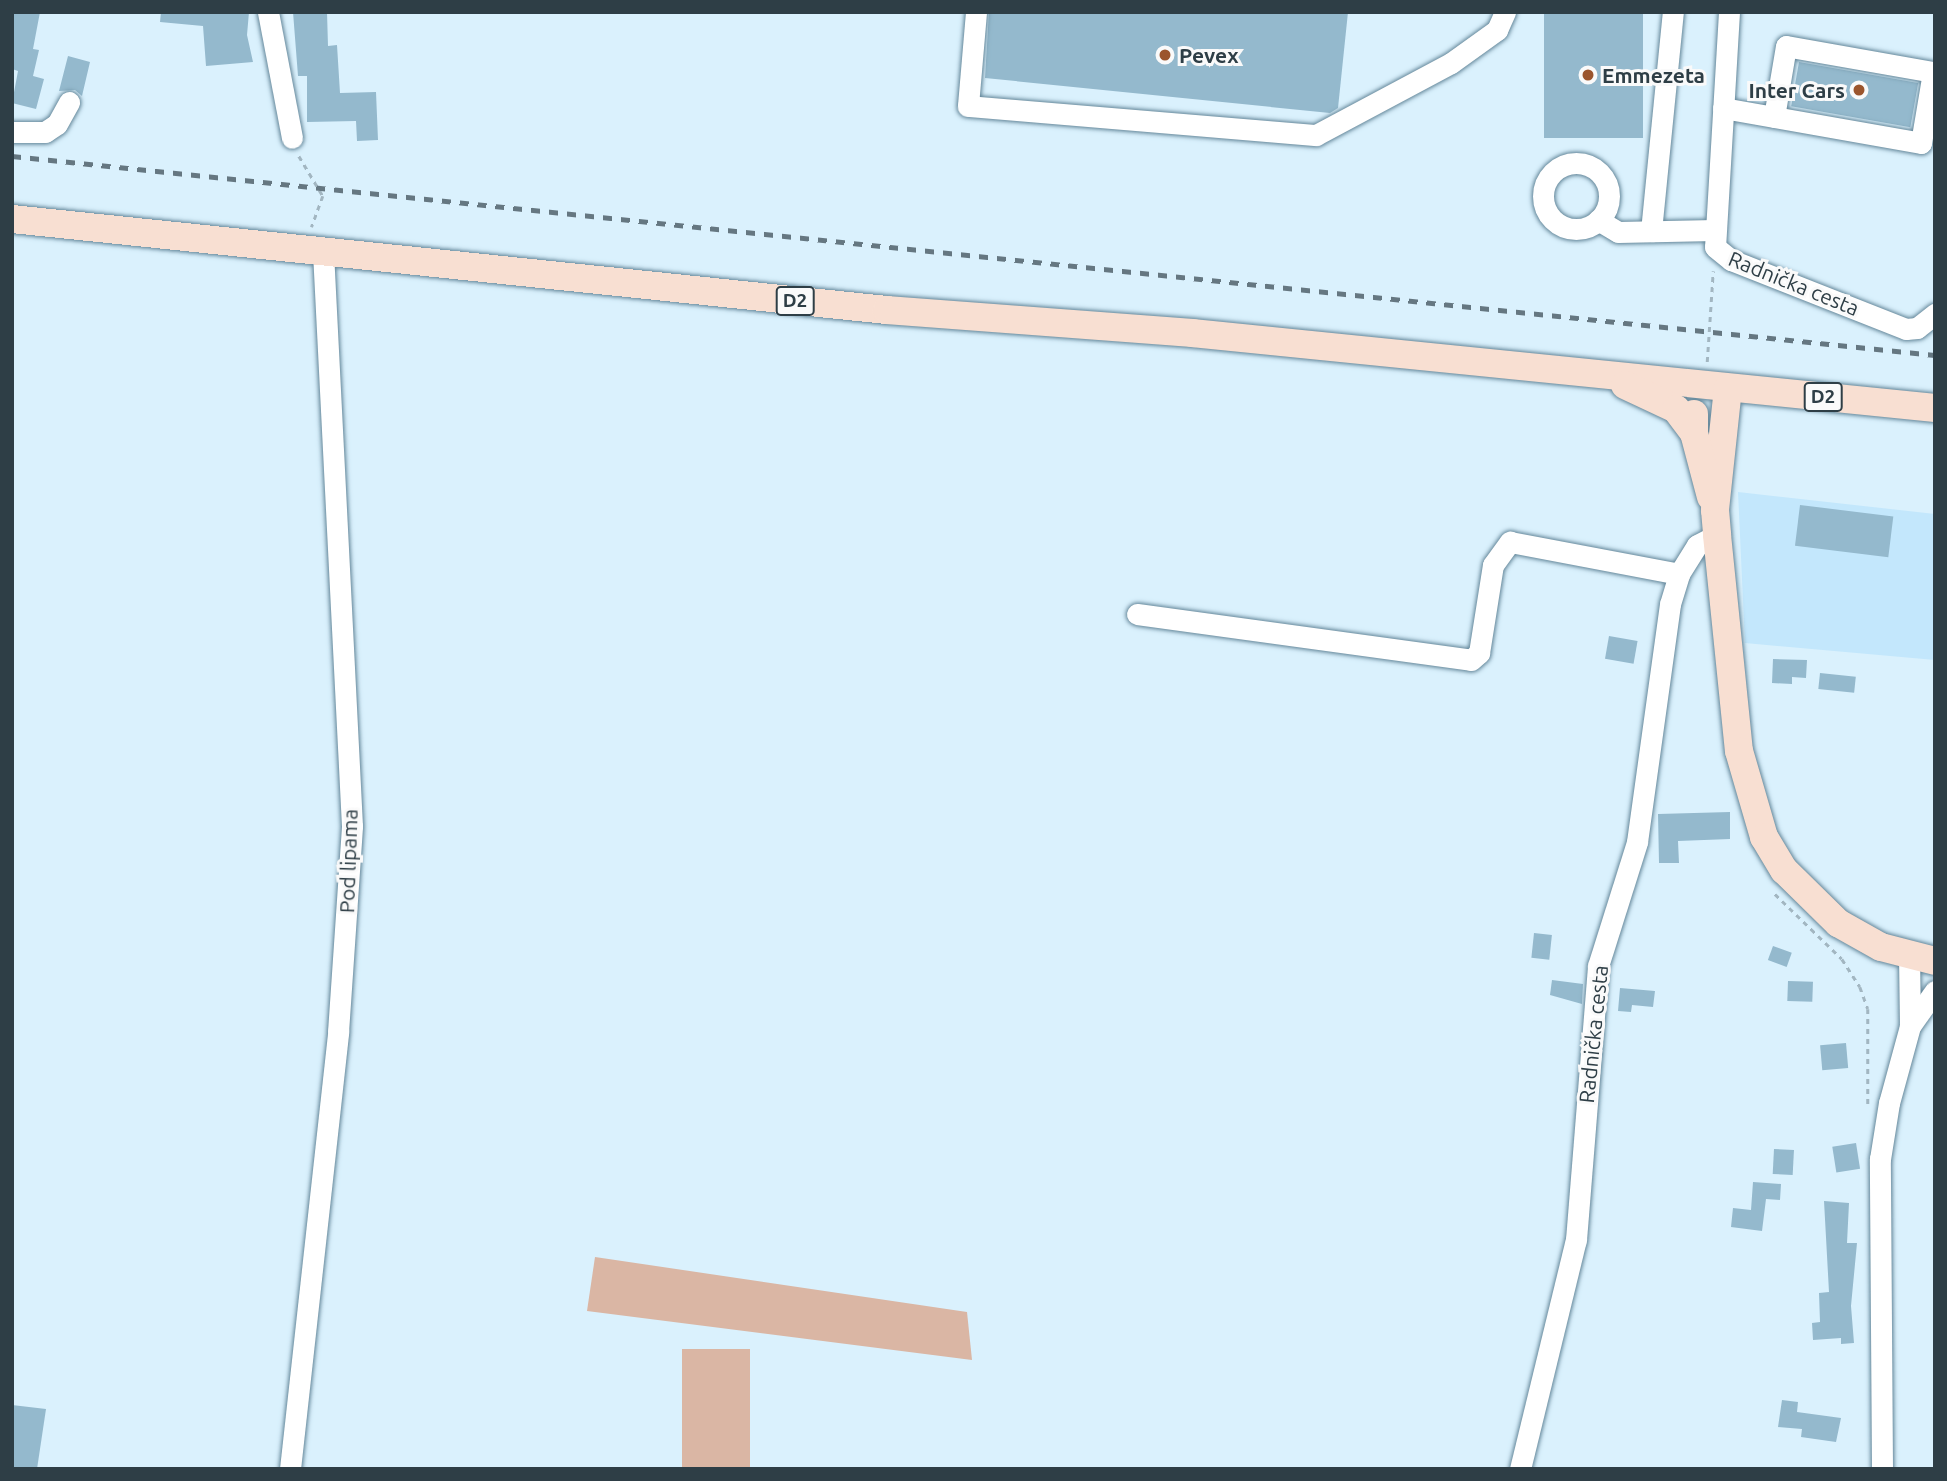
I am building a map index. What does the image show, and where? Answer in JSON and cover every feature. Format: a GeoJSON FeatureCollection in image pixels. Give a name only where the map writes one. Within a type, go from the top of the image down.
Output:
{"type":"FeatureCollection","features":[{"type":"Feature","properties":{"kind":"main road","name":"D2"},"geometry":{"type":"LineString","coordinates":[[12,219],[887,310],[1192,333],[1935,408]]}},
{"type":"Feature","properties":{"kind":"main road"},"geometry":{"type":"LineString","coordinates":[[1579,370],[1665,402],[1683,416],[1694,433]]}},
{"type":"Feature","properties":{"kind":"main road"},"geometry":{"type":"LineString","coordinates":[[1716,523],[1694,433],[1695,408],[1719,387]]}},
{"type":"Feature","properties":{"kind":"main road"},"geometry":{"type":"LineString","coordinates":[[1719,387],[1716,523],[1739,751],[1764,837],[1784,870],[1838,923],[1881,947],[1922,959]]}},
{"type":"Feature","properties":{"kind":"street"},"geometry":{"type":"LineString","coordinates":[[268,12],[292,138]]}},
{"type":"Feature","properties":{"kind":"street"},"geometry":{"type":"LineString","coordinates":[[976,12],[968,106],[1316,135],[1451,63],[1497,30],[1505,12]]}},
{"type":"Feature","properties":{"kind":"street"},"geometry":{"type":"LineString","coordinates":[[1651,231],[1673,12]]}},
{"type":"Feature","properties":{"kind":"street","name":"Radnička cesta"},"geometry":{"type":"LineString","coordinates":[[1729,12],[1715,238],[1731,260],[1906,328],[1926,327],[1935,314]]}},
{"type":"Feature","properties":{"kind":"street"},"geometry":{"type":"LineString","coordinates":[[1723,108],[1921,143],[1933,72],[1786,46],[1774,117]]}},
{"type":"Feature","properties":{"kind":"street"},"geometry":{"type":"LineString","coordinates":[[12,132],[45,132],[57,124],[69,102]]}},
{"type":"Feature","properties":{"kind":"street"},"geometry":{"type":"LineString","coordinates":[[1598,220],[1618,232],[1651,231],[1715,238]]}},
{"type":"Feature","properties":{"kind":"street","name":"Pod lipama"},"geometry":{"type":"LineString","coordinates":[[290,1469],[338,1032],[352,826],[319,251]]}},
{"type":"Feature","properties":{"kind":"street","name":"Radnička cesta"},"geometry":{"type":"LineString","coordinates":[[1520,1469],[1576,1240],[1598,966],[1637,842],[1670,604],[1679,574],[1697,545],[1716,523]]}},
{"type":"Feature","properties":{"kind":"street"},"geometry":{"type":"LineString","coordinates":[[1137,614],[1471,660],[1479,653],[1493,565],[1510,542],[1679,574]]}},
{"type":"Feature","properties":{"kind":"street"},"geometry":{"type":"LineString","coordinates":[[1884,1466],[1880,1160],[1891,1091],[1910,1026],[1922,959]]}},
{"type":"Feature","properties":{"kind":"street"},"geometry":{"type":"LineString","coordinates":[[1910,1026],[1935,991]]}},
{"type":"Feature","properties":{"kind":"path"},"geometry":{"type":"LineString","coordinates":[[292,138],[307,177],[323,196],[313,219],[319,251]]}},
{"type":"Feature","properties":{"kind":"path"},"geometry":{"type":"LineString","coordinates":[[1715,238],[1706,332],[1719,387]]}},
{"type":"Feature","properties":{"kind":"path"},"geometry":{"type":"LineString","coordinates":[[1774,892],[1842,959],[1860,987],[1868,1009],[1867,1120]]}},
{"type":"Feature","properties":{"kind":"shaded area"},"geometry":{"type":"Polygon","coordinates":[[[1738,492],[1935,514],[1935,660],[1745,643],[1738,492]]]}},
{"type":"Feature","properties":{"kind":"shaded area"},"geometry":{"type":"Polygon","coordinates":[[[595,1257],[967,1312],[972,1360],[587,1311],[595,1257]]]}},
{"type":"Feature","properties":{"kind":"shaded area"},"geometry":{"type":"Polygon","coordinates":[[[682,1349],[750,1349],[750,1469],[682,1469],[682,1349]]]}},
{"type":"Feature","properties":{"kind":"building"},"geometry":{"type":"Polygon","coordinates":[[[12,12],[40,12],[33,49],[39,50],[33,76],[44,79],[36,109],[12,103],[18,71],[12,69],[12,12]]]}},
{"type":"Feature","properties":{"kind":"building"},"geometry":{"type":"Polygon","coordinates":[[[161,12],[249,12],[247,35],[253,62],[206,66],[203,26],[160,22],[161,12]]]}},
{"type":"Feature","properties":{"kind":"building"},"geometry":{"type":"Polygon","coordinates":[[[293,12],[327,12],[328,46],[337,45],[340,93],[376,92],[378,140],[357,141],[356,121],[307,122],[307,76],[298,76],[293,12]]]}},
{"type":"Feature","properties":{"kind":"building","name":"Pevex"},"geometry":{"type":"Polygon","coordinates":[[[989,12],[1348,12],[1338,108],[1330,113],[985,78],[989,12]]]}},
{"type":"Feature","properties":{"kind":"building","name":"Emmezeta"},"geometry":{"type":"Polygon","coordinates":[[[1544,12],[1643,12],[1643,138],[1544,138],[1544,12]]]}},
{"type":"Feature","properties":{"kind":"building"},"geometry":{"type":"Polygon","coordinates":[[[68,56],[90,62],[82,96],[75,90],[59,91],[68,56]]]}},
{"type":"Feature","properties":{"kind":"building","name":"Inter Cars"},"geometry":{"type":"Polygon","coordinates":[[[1799,62],[1918,83],[1910,127],[1791,106],[1799,62]]]}},
{"type":"Feature","properties":{"kind":"building"},"geometry":{"type":"Polygon","coordinates":[[[1800,505],[1893,516],[1888,557],[1795,546],[1800,505]]]}},
{"type":"Feature","properties":{"kind":"building"},"geometry":{"type":"Polygon","coordinates":[[[1609,636],[1638,641],[1634,664],[1605,659],[1609,636]]]}},
{"type":"Feature","properties":{"kind":"building"},"geometry":{"type":"Polygon","coordinates":[[[1773,659],[1807,660],[1806,678],[1792,677],[1792,684],[1772,683],[1773,659]]]}},
{"type":"Feature","properties":{"kind":"building"},"geometry":{"type":"Polygon","coordinates":[[[1820,673],[1856,677],[1854,693],[1818,689],[1820,673]]]}},
{"type":"Feature","properties":{"kind":"building"},"geometry":{"type":"Polygon","coordinates":[[[1730,812],[1730,839],[1678,841],[1679,863],[1659,863],[1658,814],[1730,812]]]}},
{"type":"Feature","properties":{"kind":"building"},"geometry":{"type":"Polygon","coordinates":[[[1534,933],[1552,935],[1549,960],[1531,958],[1534,933]]]}},
{"type":"Feature","properties":{"kind":"building"},"geometry":{"type":"Polygon","coordinates":[[[1773,946],[1792,953],[1787,967],[1768,960],[1773,946]]]}},
{"type":"Feature","properties":{"kind":"building"},"geometry":{"type":"Polygon","coordinates":[[[1552,980],[1583,984],[1582,1004],[1550,995],[1552,980]]]}},
{"type":"Feature","properties":{"kind":"building"},"geometry":{"type":"Polygon","coordinates":[[[1788,981],[1813,982],[1812,1002],[1787,1001],[1788,981]]]}},
{"type":"Feature","properties":{"kind":"building"},"geometry":{"type":"Polygon","coordinates":[[[1620,988],[1655,991],[1653,1007],[1632,1005],[1631,1012],[1618,1011],[1620,988]]]}},
{"type":"Feature","properties":{"kind":"building"},"geometry":{"type":"Polygon","coordinates":[[[1846,1043],[1848,1068],[1822,1070],[1820,1045],[1846,1043]]]}},
{"type":"Feature","properties":{"kind":"building"},"geometry":{"type":"Polygon","coordinates":[[[1856,1143],[1860,1169],[1836,1172],[1832,1147],[1856,1143]]]}},
{"type":"Feature","properties":{"kind":"building"},"geometry":{"type":"Polygon","coordinates":[[[1774,1149],[1794,1150],[1793,1175],[1773,1174],[1774,1149]]]}},
{"type":"Feature","properties":{"kind":"building"},"geometry":{"type":"Polygon","coordinates":[[[1753,1182],[1781,1184],[1780,1200],[1766,1199],[1762,1231],[1731,1227],[1733,1208],[1751,1210],[1753,1182]]]}},
{"type":"Feature","properties":{"kind":"building"},"geometry":{"type":"Polygon","coordinates":[[[1824,1201],[1849,1203],[1847,1243],[1857,1243],[1851,1306],[1854,1343],[1841,1344],[1841,1338],[1813,1340],[1812,1323],[1820,1322],[1819,1293],[1829,1292],[1824,1201]]]}},
{"type":"Feature","properties":{"kind":"building"},"geometry":{"type":"Polygon","coordinates":[[[1782,1400],[1798,1402],[1797,1412],[1841,1418],[1836,1442],[1801,1437],[1802,1429],[1778,1427],[1782,1400]]]}},
{"type":"Feature","properties":{"kind":"building"},"geometry":{"type":"Polygon","coordinates":[[[12,1405],[46,1409],[37,1469],[12,1469],[12,1405]]]}},
{"type":"Feature","properties":{"kind":"railway"},"geometry":{"type":"LineString","coordinates":[[12,156],[1935,355]]}},
{"type":"Feature","properties":{"kind":"place","name":"Pevex"},"geometry":{"type":"Point","coordinates":[1165,55]}},
{"type":"Feature","properties":{"kind":"place","name":"Emmezeta"},"geometry":{"type":"Point","coordinates":[1588,75]}},
{"type":"Feature","properties":{"kind":"place","name":"Inter Cars"},"geometry":{"type":"Point","coordinates":[1859,90]}}]}
